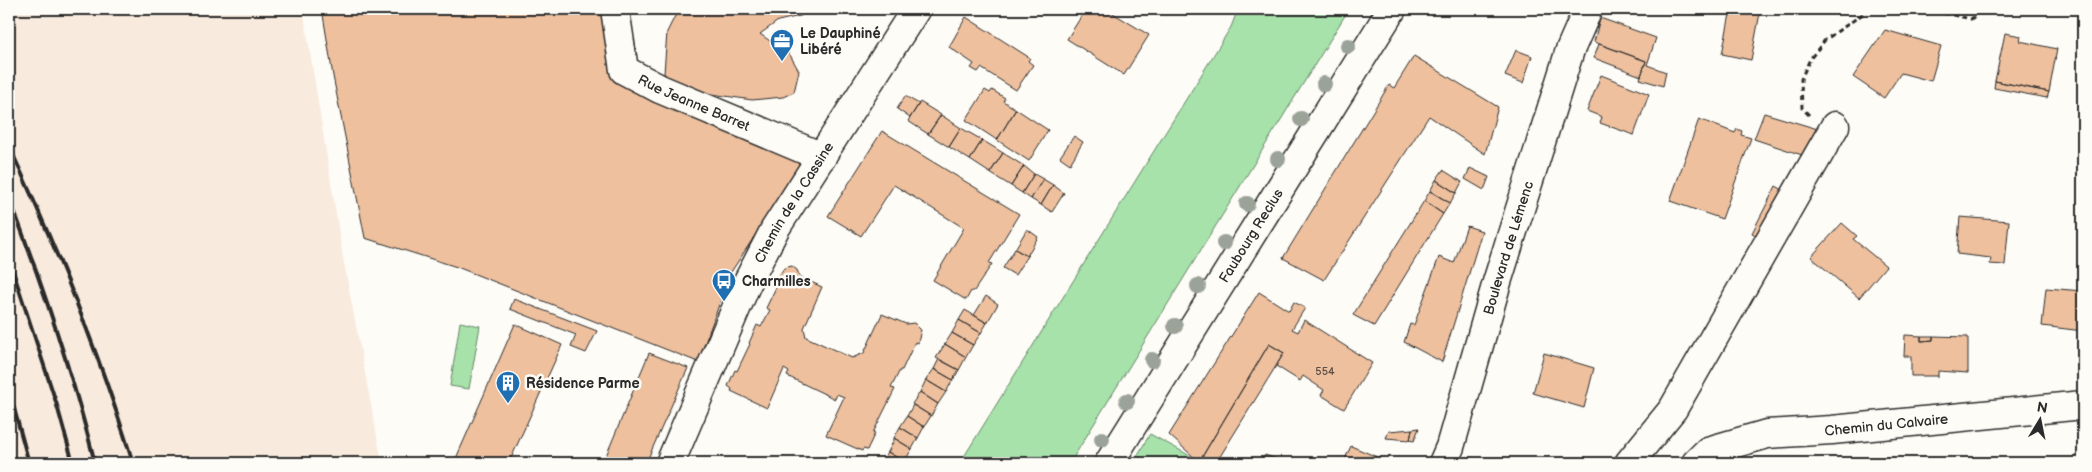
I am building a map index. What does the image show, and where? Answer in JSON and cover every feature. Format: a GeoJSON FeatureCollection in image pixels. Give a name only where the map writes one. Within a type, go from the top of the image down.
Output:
{"type":"FeatureCollection","features":[{"type":"Feature","properties":{"kind":"street","name":"Rue Jeanne Barret"},"geometry":{"type":"LineString","coordinates":[[615,9],[624,70],[660,89],[822,157]]}},
{"type":"Feature","properties":{"kind":"street","name":"Chemin de la Cassine"},"geometry":{"type":"LineString","coordinates":[[670,463],[747,283],[775,229],[916,9]]}},
{"type":"Feature","properties":{"kind":"street","name":"Faubourg Reclus"},"geometry":{"type":"LineString","coordinates":[[1109,463],[1392,9]]}},
{"type":"Feature","properties":{"kind":"street","name":"Boulevard de Lémenc"},"geometry":{"type":"LineString","coordinates":[[1570,50],[1573,9]]}},
{"type":"Feature","properties":{"kind":"street","name":"Boulevard de Lémenc"},"geometry":{"type":"LineString","coordinates":[[1448,458],[1497,282],[1570,50],[1588,9]]}},
{"type":"Feature","properties":{"kind":"street"},"geometry":{"type":"LineString","coordinates":[[1629,463],[1674,409],[1835,126]]}},
{"type":"Feature","properties":{"kind":"street","name":"Chemin du Calvaire"},"geometry":{"type":"LineString","coordinates":[[1696,463],[1708,451],[1767,434],[1832,430],[2083,406]]}},
{"type":"Feature","properties":{"kind":"path"},"geometry":{"type":"LineString","coordinates":[[1802,108],[1801,80],[1810,60],[1825,40],[1870,9]]}},
{"type":"Feature","properties":{"kind":"path"},"geometry":{"type":"LineString","coordinates":[[1926,9],[1971,19],[1984,9]]}},
{"type":"Feature","properties":{"kind":"shaded area"},"geometry":{"type":"Polygon","coordinates":[[[9,9],[303,9],[343,258],[382,463],[9,463],[9,9]]]}},
{"type":"Feature","properties":{"kind":"green space"},"geometry":{"type":"Polygon","coordinates":[[[1238,9],[1349,9],[1070,463],[960,463],[1231,27],[1238,9]]]}},
{"type":"Feature","properties":{"kind":"green space"},"geometry":{"type":"Polygon","coordinates":[[[460,322],[480,326],[469,389],[450,386],[460,322]]]}},
{"type":"Feature","properties":{"kind":"green space"},"geometry":{"type":"Polygon","coordinates":[[[1150,434],[1196,459],[1195,463],[1133,463],[1150,434]]]}},
{"type":"Feature","properties":{"kind":"building"},"geometry":{"type":"Polygon","coordinates":[[[322,9],[607,9],[619,83],[805,160],[731,272],[698,362],[457,267],[365,238],[333,76],[322,9]]]}},
{"type":"Feature","properties":{"kind":"building"},"geometry":{"type":"Polygon","coordinates":[[[688,9],[815,9],[800,16],[778,21],[760,34],[790,55],[799,71],[794,92],[783,97],[752,100],[685,90],[670,82],[664,73],[667,32],[676,14],[688,9]]]}},
{"type":"Feature","properties":{"kind":"building"},"geometry":{"type":"Polygon","coordinates":[[[1086,9],[1106,9],[1149,35],[1124,75],[1067,39],[1086,9]]]}},
{"type":"Feature","properties":{"kind":"building"},"geometry":{"type":"Polygon","coordinates":[[[1731,9],[1760,13],[1751,60],[1722,54],[1731,9]]]}},
{"type":"Feature","properties":{"kind":"building"},"geometry":{"type":"Polygon","coordinates":[[[966,17],[1030,58],[1028,61],[1033,65],[1016,90],[981,68],[978,72],[971,68],[974,64],[949,47],[966,17]]]}},
{"type":"Feature","properties":{"kind":"building"},"geometry":{"type":"Polygon","coordinates":[[[1600,18],[1656,38],[1647,65],[1666,72],[1663,86],[1640,79],[1646,61],[1594,42],[1600,18]]]}},
{"type":"Feature","properties":{"kind":"building"},"geometry":{"type":"Polygon","coordinates":[[[1885,30],[1941,46],[1931,81],[1901,73],[1884,98],[1853,77],[1885,30]]]}},
{"type":"Feature","properties":{"kind":"building"},"geometry":{"type":"Polygon","coordinates":[[[2005,33],[2021,36],[2020,41],[2057,49],[2049,92],[1995,81],[2005,33]]]}},
{"type":"Feature","properties":{"kind":"building"},"geometry":{"type":"Polygon","coordinates":[[[1599,44],[1646,61],[1641,76],[1594,58],[1599,44]]]}},
{"type":"Feature","properties":{"kind":"building"},"geometry":{"type":"Polygon","coordinates":[[[1516,50],[1532,56],[1523,83],[1505,76],[1516,50]]]}},
{"type":"Feature","properties":{"kind":"building"},"geometry":{"type":"Polygon","coordinates":[[[1414,56],[1498,107],[1485,154],[1429,116],[1324,280],[1283,258],[1389,85],[1394,88],[1414,56]]]}},
{"type":"Feature","properties":{"kind":"building"},"geometry":{"type":"Polygon","coordinates":[[[1601,75],[1649,94],[1634,135],[1600,123],[1602,117],[1587,111],[1601,75]]]}},
{"type":"Feature","properties":{"kind":"building"},"geometry":{"type":"Polygon","coordinates":[[[1995,81],[2049,92],[2047,98],[1994,88],[1995,81]]]}},
{"type":"Feature","properties":{"kind":"building"},"geometry":{"type":"Polygon","coordinates":[[[985,90],[990,93],[992,90],[1005,98],[1003,101],[1016,109],[997,140],[966,120],[985,90]]]}},
{"type":"Feature","properties":{"kind":"building"},"geometry":{"type":"Polygon","coordinates":[[[905,96],[919,104],[910,118],[897,109],[905,96]]]}},
{"type":"Feature","properties":{"kind":"building"},"geometry":{"type":"Polygon","coordinates":[[[920,102],[941,115],[928,134],[908,121],[920,102]]]}},
{"type":"Feature","properties":{"kind":"building"},"geometry":{"type":"Polygon","coordinates":[[[1016,109],[1048,130],[1029,161],[997,140],[1016,109]]]}},
{"type":"Feature","properties":{"kind":"building"},"geometry":{"type":"Polygon","coordinates":[[[1764,113],[1821,130],[1808,157],[1754,139],[1764,113]]]}},
{"type":"Feature","properties":{"kind":"building"},"geometry":{"type":"Polygon","coordinates":[[[941,115],[961,128],[949,147],[928,134],[941,115]]]}},
{"type":"Feature","properties":{"kind":"building"},"geometry":{"type":"Polygon","coordinates":[[[1699,119],[1735,133],[1737,129],[1742,131],[1741,135],[1751,138],[1722,219],[1670,201],[1699,119]]]}},
{"type":"Feature","properties":{"kind":"building"},"geometry":{"type":"Polygon","coordinates":[[[961,128],[982,140],[970,160],[949,147],[961,128]]]}},
{"type":"Feature","properties":{"kind":"building"},"geometry":{"type":"Polygon","coordinates":[[[882,131],[1019,214],[989,263],[992,264],[966,300],[933,280],[964,228],[894,185],[861,236],[828,216],[882,131]]]}},
{"type":"Feature","properties":{"kind":"building"},"geometry":{"type":"Polygon","coordinates":[[[1074,136],[1083,142],[1070,164],[1060,157],[1074,136]]]}},
{"type":"Feature","properties":{"kind":"building"},"geometry":{"type":"Polygon","coordinates":[[[982,140],[1003,153],[990,173],[970,160],[982,140]]]}},
{"type":"Feature","properties":{"kind":"building"},"geometry":{"type":"Polygon","coordinates":[[[1003,153],[1024,166],[1011,186],[990,173],[1003,153]]]}},
{"type":"Feature","properties":{"kind":"building"},"geometry":{"type":"Polygon","coordinates":[[[1024,166],[1034,174],[1022,193],[1011,186],[1024,166]]]}},
{"type":"Feature","properties":{"kind":"building"},"geometry":{"type":"Polygon","coordinates":[[[1470,168],[1489,177],[1484,190],[1465,179],[1470,168]]]}},
{"type":"Feature","properties":{"kind":"building"},"geometry":{"type":"Polygon","coordinates":[[[1443,170],[1462,182],[1456,193],[1436,180],[1443,170]]]}},
{"type":"Feature","properties":{"kind":"building"},"geometry":{"type":"Polygon","coordinates":[[[1034,174],[1043,179],[1031,199],[1022,193],[1034,174]]]}},
{"type":"Feature","properties":{"kind":"building"},"geometry":{"type":"Polygon","coordinates":[[[1043,179],[1053,185],[1041,205],[1031,199],[1043,179]]]}},
{"type":"Feature","properties":{"kind":"building"},"geometry":{"type":"Polygon","coordinates":[[[1436,180],[1456,193],[1450,203],[1430,191],[1436,180]]]}},
{"type":"Feature","properties":{"kind":"building"},"geometry":{"type":"Polygon","coordinates":[[[1053,185],[1064,193],[1052,212],[1041,205],[1053,185]]]}},
{"type":"Feature","properties":{"kind":"building"},"geometry":{"type":"Polygon","coordinates":[[[1776,186],[1790,194],[1765,240],[1752,233],[1776,186]]]}},
{"type":"Feature","properties":{"kind":"building"},"geometry":{"type":"Polygon","coordinates":[[[1430,191],[1450,203],[1443,214],[1424,201],[1430,191]]]}},
{"type":"Feature","properties":{"kind":"building"},"geometry":{"type":"Polygon","coordinates":[[[1424,201],[1443,214],[1374,326],[1353,315],[1424,201]]]}},
{"type":"Feature","properties":{"kind":"building"},"geometry":{"type":"Polygon","coordinates":[[[1960,217],[2009,221],[2005,265],[1990,264],[1991,258],[1957,254],[1960,217]]]}},
{"type":"Feature","properties":{"kind":"building"},"geometry":{"type":"Polygon","coordinates":[[[1842,223],[1857,236],[1853,239],[1886,266],[1859,298],[1811,257],[1842,223]]]}},
{"type":"Feature","properties":{"kind":"building"},"geometry":{"type":"Polygon","coordinates":[[[1467,226],[1482,231],[1442,362],[1404,342],[1410,324],[1414,325],[1439,257],[1454,263],[1467,226]]]}},
{"type":"Feature","properties":{"kind":"building"},"geometry":{"type":"Polygon","coordinates":[[[1027,229],[1038,237],[1027,256],[1015,249],[1027,229]]]}},
{"type":"Feature","properties":{"kind":"building"},"geometry":{"type":"Polygon","coordinates":[[[1015,249],[1027,256],[1015,275],[1003,268],[1015,249]]]}},
{"type":"Feature","properties":{"kind":"building"},"geometry":{"type":"Polygon","coordinates":[[[792,266],[797,270],[800,277],[822,287],[804,328],[806,337],[852,358],[864,353],[882,314],[906,324],[914,323],[921,330],[918,343],[915,342],[891,388],[895,389],[873,433],[875,433],[867,450],[863,449],[862,451],[826,435],[844,397],[837,394],[835,399],[787,376],[789,372],[784,369],[767,408],[731,391],[732,389],[728,386],[750,344],[757,325],[761,327],[770,310],[766,308],[780,279],[778,277],[784,268],[792,266]]]}},
{"type":"Feature","properties":{"kind":"building"},"geometry":{"type":"Polygon","coordinates":[[[2046,288],[2083,291],[2083,331],[2042,326],[2046,288]]]}},
{"type":"Feature","properties":{"kind":"building"},"geometry":{"type":"Polygon","coordinates":[[[1259,292],[1289,311],[1294,302],[1305,308],[1292,329],[1298,332],[1304,320],[1372,363],[1344,409],[1321,395],[1324,390],[1303,376],[1300,381],[1276,366],[1284,353],[1269,344],[1202,457],[1196,459],[1169,435],[1259,292]]]}},
{"type":"Feature","properties":{"kind":"building"},"geometry":{"type":"Polygon","coordinates":[[[986,296],[998,304],[987,323],[974,315],[986,296]]]}},
{"type":"Feature","properties":{"kind":"building"},"geometry":{"type":"Polygon","coordinates":[[[514,299],[597,331],[586,353],[571,347],[576,335],[510,309],[514,299]]]}},
{"type":"Feature","properties":{"kind":"building"},"geometry":{"type":"Polygon","coordinates":[[[965,310],[987,323],[981,333],[959,320],[965,310]]]}},
{"type":"Feature","properties":{"kind":"building"},"geometry":{"type":"Polygon","coordinates":[[[959,320],[981,333],[973,345],[952,333],[959,320]]]}},
{"type":"Feature","properties":{"kind":"building","name":"Résidence Parme"},"geometry":{"type":"Polygon","coordinates":[[[515,324],[562,345],[509,463],[454,463],[515,324]]]}},
{"type":"Feature","properties":{"kind":"building"},"geometry":{"type":"Polygon","coordinates":[[[952,333],[973,345],[966,357],[945,344],[952,333]]]}},
{"type":"Feature","properties":{"kind":"building"},"geometry":{"type":"Polygon","coordinates":[[[1905,335],[1921,336],[1921,341],[1933,340],[1933,336],[1968,337],[1968,373],[1938,371],[1938,376],[1911,376],[1911,356],[1904,356],[1905,335]]]}},
{"type":"Feature","properties":{"kind":"building"},"geometry":{"type":"Polygon","coordinates":[[[1921,336],[1933,336],[1933,340],[1921,341],[1921,336]]]}},
{"type":"Feature","properties":{"kind":"building"},"geometry":{"type":"Polygon","coordinates":[[[945,344],[966,357],[959,370],[936,358],[945,344]]]}},
{"type":"Feature","properties":{"kind":"building"},"geometry":{"type":"Polygon","coordinates":[[[1269,344],[1284,353],[1216,463],[1202,457],[1269,344]]]}},
{"type":"Feature","properties":{"kind":"building"},"geometry":{"type":"Polygon","coordinates":[[[649,353],[688,368],[646,463],[603,463],[649,353]]]}},
{"type":"Feature","properties":{"kind":"building"},"geometry":{"type":"Polygon","coordinates":[[[1544,353],[1594,368],[1584,408],[1533,393],[1544,353]]]}},
{"type":"Feature","properties":{"kind":"building"},"geometry":{"type":"Polygon","coordinates":[[[939,359],[959,370],[953,380],[934,369],[939,359]]]}},
{"type":"Feature","properties":{"kind":"building"},"geometry":{"type":"Polygon","coordinates":[[[934,369],[953,380],[946,392],[926,380],[934,369]]]}},
{"type":"Feature","properties":{"kind":"building"},"geometry":{"type":"Polygon","coordinates":[[[926,380],[946,392],[938,404],[920,392],[926,380]]]}},
{"type":"Feature","properties":{"kind":"building"},"geometry":{"type":"Polygon","coordinates":[[[920,392],[938,404],[931,416],[912,404],[920,392]]]}},
{"type":"Feature","properties":{"kind":"building"},"geometry":{"type":"Polygon","coordinates":[[[913,405],[931,416],[924,427],[907,416],[913,405]]]}},
{"type":"Feature","properties":{"kind":"building"},"geometry":{"type":"Polygon","coordinates":[[[907,416],[924,427],[918,438],[900,427],[907,416]]]}},
{"type":"Feature","properties":{"kind":"building"},"geometry":{"type":"Polygon","coordinates":[[[900,427],[918,438],[912,449],[894,438],[900,427]]]}},
{"type":"Feature","properties":{"kind":"building"},"geometry":{"type":"Polygon","coordinates":[[[1419,428],[1414,441],[1410,440],[1412,429],[1419,428]]]}},
{"type":"Feature","properties":{"kind":"building"},"geometry":{"type":"Polygon","coordinates":[[[1412,429],[1410,440],[1386,438],[1389,431],[1412,429]]]}},
{"type":"Feature","properties":{"kind":"building"},"geometry":{"type":"Polygon","coordinates":[[[894,438],[912,449],[904,462],[888,452],[894,438]]]}},
{"type":"Feature","properties":{"kind":"building"},"geometry":{"type":"Polygon","coordinates":[[[1351,446],[1377,457],[1393,463],[1343,463],[1351,446]]]}},
{"type":"Feature","properties":{"kind":"building"},"geometry":{"type":"Polygon","coordinates":[[[888,452],[904,462],[881,463],[888,452]]]}},
{"type":"Feature","properties":{"kind":"building"},"geometry":{"type":"Polygon","coordinates":[[[1265,455],[1287,463],[1262,463],[1265,455]]]}},
{"type":"Feature","properties":{"kind":"railway"},"geometry":{"type":"LineString","coordinates":[[9,146],[77,303],[133,463]]}},
{"type":"Feature","properties":{"kind":"railway"},"geometry":{"type":"LineString","coordinates":[[9,197],[56,328],[95,463]]}},
{"type":"Feature","properties":{"kind":"railway"},"geometry":{"type":"LineString","coordinates":[[9,259],[56,402],[73,463]]}},
{"type":"Feature","properties":{"kind":"railway"},"geometry":{"type":"LineString","coordinates":[[9,390],[29,463]]}},
{"type":"Feature","properties":{"kind":"railway"},"geometry":{"type":"LineString","coordinates":[[9,452],[12,463]]}},
{"type":"Feature","properties":{"kind":"place","name":"Le Dauphiné Libéré"},"geometry":{"type":"Point","coordinates":[782,62]}},
{"type":"Feature","properties":{"kind":"place","name":"Charmilles"},"geometry":{"type":"Point","coordinates":[724,302]}},
{"type":"Feature","properties":{"kind":"place","name":"Résidence Parme"},"geometry":{"type":"Point","coordinates":[508,404]}}]}
